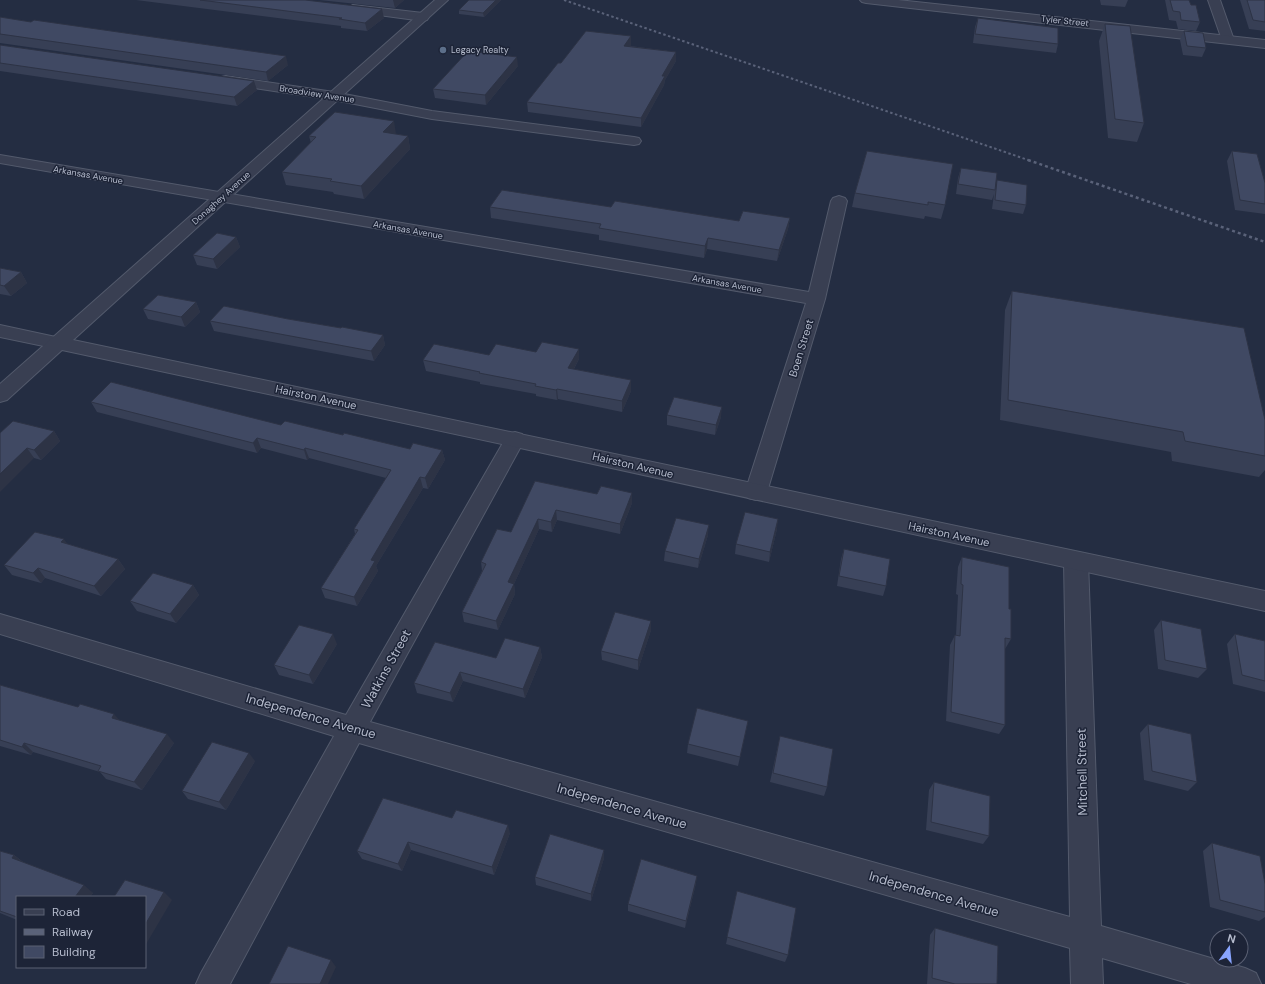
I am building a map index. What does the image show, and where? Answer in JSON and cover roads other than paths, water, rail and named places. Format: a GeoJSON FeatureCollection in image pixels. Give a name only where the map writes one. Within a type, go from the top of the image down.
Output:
{"type":"FeatureCollection","features":[{"type":"Feature","properties":{"kind":"street","name":"Donaghey Avenue"},"geometry":{"type":"LineString","coordinates":[[0,395],[442,0]]}},
{"type":"Feature","properties":{"kind":"street","name":"Tyler Street"},"geometry":{"type":"LineString","coordinates":[[866,0],[1265,44]]}},
{"type":"Feature","properties":{"kind":"street"},"geometry":{"type":"LineString","coordinates":[[1214,0],[1228,40]]}},
{"type":"Feature","properties":{"kind":"street"},"geometry":{"type":"LineString","coordinates":[[345,8],[423,16]]}},
{"type":"Feature","properties":{"kind":"street","name":"Broadview Avenue"},"geometry":{"type":"LineString","coordinates":[[210,78],[334,96],[432,116],[634,141]]}},
{"type":"Feature","properties":{"kind":"street","name":"Arkansas Avenue"},"geometry":{"type":"LineString","coordinates":[[0,160],[816,299]]}},
{"type":"Feature","properties":{"kind":"street","name":"Boen Street"},"geometry":{"type":"LineString","coordinates":[[756,492],[816,299],[839,201]]}},
{"type":"Feature","properties":{"kind":"street","name":"Hairston Avenue"},"geometry":{"type":"LineString","coordinates":[[0,331],[515,438],[756,492],[1265,601]]}},
{"type":"Feature","properties":{"kind":"street","name":"Watkins Street"},"geometry":{"type":"LineString","coordinates":[[212,984],[352,729],[515,438]]}},
{"type":"Feature","properties":{"kind":"street","name":"Mitchell Street"},"geometry":{"type":"LineString","coordinates":[[1076,561],[1087,984]]}},
{"type":"Feature","properties":{"kind":"street","name":"Independence Avenue"},"geometry":{"type":"LineString","coordinates":[[0,624],[352,729],[1086,937],[1245,984]]}},
{"type":"Feature","properties":{"kind":"railway"},"geometry":{"type":"LineString","coordinates":[[564,0],[1031,161]]}},
{"type":"Feature","properties":{"kind":"railway"},"geometry":{"type":"LineString","coordinates":[[1028,160],[1265,242]]}},
{"type":"Feature","properties":{"kind":"place","name":"Legacy Realty"},"geometry":{"type":"Point","coordinates":[443,50]}}]}
